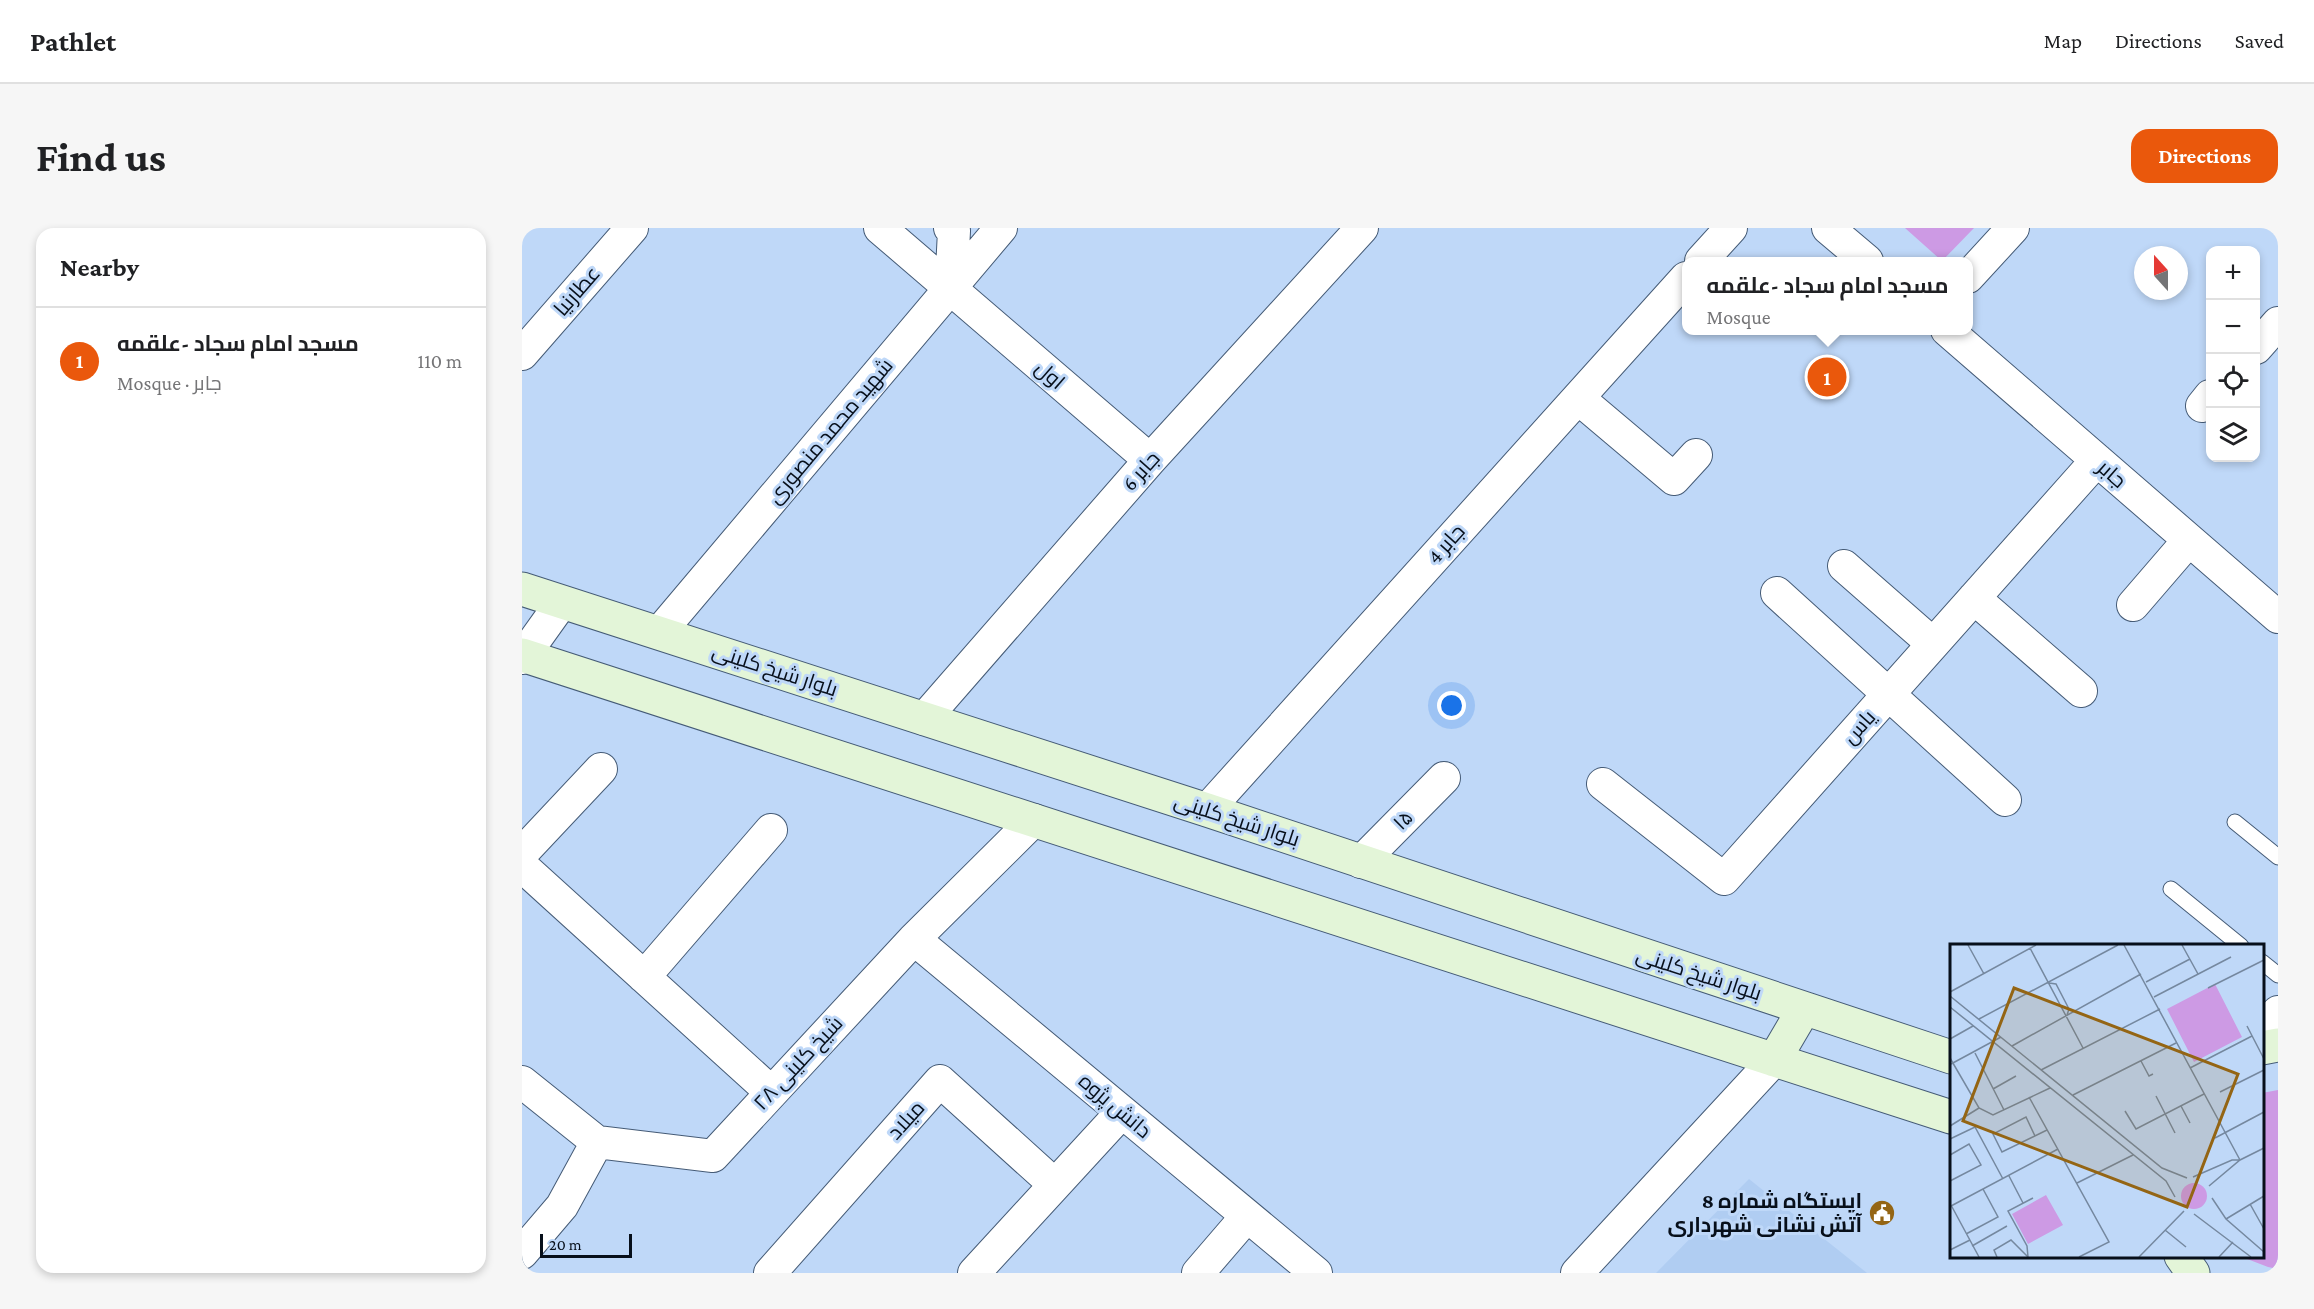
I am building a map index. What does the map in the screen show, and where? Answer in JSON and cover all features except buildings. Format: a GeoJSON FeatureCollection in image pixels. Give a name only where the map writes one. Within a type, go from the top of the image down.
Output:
{"type":"FeatureCollection","features":[{"type":"Feature","properties":{"kind":"main road","name":"بلوار شیخ کلینی"},"geometry":{"type":"LineString","coordinates":[[522,589],[1207,810],[1950,1057]]}},
{"type":"Feature","properties":{"kind":"main road"},"geometry":{"type":"LineString","coordinates":[[523,656],[1950,1117]]}},
{"type":"Feature","properties":{"kind":"main road"},"geometry":{"type":"LineString","coordinates":[[1774,1060],[1804,1009]]}},
{"type":"Feature","properties":{"kind":"main road"},"geometry":{"type":"LineString","coordinates":[[2263,1048],[2278,1045]]}},
{"type":"Feature","properties":{"kind":"main road"},"geometry":{"type":"LineString","coordinates":[[2182,1258],[2193,1273]]}},
{"type":"Feature","properties":{"kind":"street","name":"عطارنیا"},"geometry":{"type":"LineString","coordinates":[[522,354],[632,228]]}},
{"type":"Feature","properties":{"kind":"street","name":"اول"},"geometry":{"type":"LineString","coordinates":[[880,228],[1150,460]]}},
{"type":"Feature","properties":{"kind":"street"},"geometry":{"type":"LineString","coordinates":[[950,228],[954,231],[951,289]]}},
{"type":"Feature","properties":{"kind":"street","name":"شهید محمد منصوری"},"geometry":{"type":"LineString","coordinates":[[659,633],[1001,228]]}},
{"type":"Feature","properties":{"kind":"street","name":"جابر 6"},"geometry":{"type":"LineString","coordinates":[[924,719],[1150,460],[1362,228]]}},
{"type":"Feature","properties":{"kind":"street"},"geometry":{"type":"LineString","coordinates":[[1705,257],[1731,228]]}},
{"type":"Feature","properties":{"kind":"street"},"geometry":{"type":"LineString","coordinates":[[1828,228],[1861,257]]}},
{"type":"Feature","properties":{"kind":"street"},"geometry":{"type":"LineString","coordinates":[[1973,272],[2013,228]]}},
{"type":"Feature","properties":{"kind":"street","name":"جابر 4"},"geometry":{"type":"LineString","coordinates":[[1207,810],[1682,282]]}},
{"type":"Feature","properties":{"kind":"street"},"geometry":{"type":"LineString","coordinates":[[2260,343],[2278,323]]}},
{"type":"Feature","properties":{"kind":"street","name":"جابر"},"geometry":{"type":"LineString","coordinates":[[1953,335],[2278,616]]}},
{"type":"Feature","properties":{"kind":"street"},"geometry":{"type":"LineString","coordinates":[[1578,398],[1674,479],[1696,455]]}},
{"type":"Feature","properties":{"kind":"street","name":"یاس"},"geometry":{"type":"LineString","coordinates":[[1603,784],[1724,879],[2097,460]]}},
{"type":"Feature","properties":{"kind":"street"},"geometry":{"type":"LineString","coordinates":[[2133,605],[2189,540]]}},
{"type":"Feature","properties":{"kind":"street"},"geometry":{"type":"LineString","coordinates":[[1844,566],[1933,644]]}},
{"type":"Feature","properties":{"kind":"street"},"geometry":{"type":"LineString","coordinates":[[1777,593],[2005,800]]}},
{"type":"Feature","properties":{"kind":"street"},"geometry":{"type":"LineString","coordinates":[[1974,598],[2081,691]]}},
{"type":"Feature","properties":{"kind":"street"},"geometry":{"type":"LineString","coordinates":[[523,656],[562,602]]}},
{"type":"Feature","properties":{"kind":"street"},"geometry":{"type":"LineString","coordinates":[[522,853],[602,769]]}},
{"type":"Feature","properties":{"kind":"street","name":"۱۵"},"geometry":{"type":"LineString","coordinates":[[1361,862],[1444,778]]}},
{"type":"Feature","properties":{"kind":"street","name":"شیخ کلینی ۲۸"},"geometry":{"type":"LineString","coordinates":[[597,1142],[713,1156],[914,939],[1034,820]]}},
{"type":"Feature","properties":{"kind":"street"},"geometry":{"type":"LineString","coordinates":[[644,977],[771,830]]}},
{"type":"Feature","properties":{"kind":"street"},"geometry":{"type":"LineString","coordinates":[[522,866],[771,1092]]}},
{"type":"Feature","properties":{"kind":"street","name":"دانش پژوه"},"geometry":{"type":"LineString","coordinates":[[914,939],[1316,1273]]}},
{"type":"Feature","properties":{"kind":"street"},"geometry":{"type":"LineString","coordinates":[[2263,1029],[2278,1012]]}},
{"type":"Feature","properties":{"kind":"street"},"geometry":{"type":"LineString","coordinates":[[1577,1273],[1774,1060]]}},
{"type":"Feature","properties":{"kind":"street"},"geometry":{"type":"LineString","coordinates":[[522,1082],[597,1142],[562,1206],[522,1253]]}},
{"type":"Feature","properties":{"kind":"street","name":"میلاد"},"geometry":{"type":"LineString","coordinates":[[770,1273],[940,1082],[1054,1184]]}},
{"type":"Feature","properties":{"kind":"street"},"geometry":{"type":"LineString","coordinates":[[974,1273],[1122,1112]]}},
{"type":"Feature","properties":{"kind":"street"},"geometry":{"type":"LineString","coordinates":[[1198,1273],[1247,1216]]}},
{"type":"Feature","properties":{"kind":"lane"},"geometry":{"type":"LineString","coordinates":[[2235,822],[2278,857]]}},
{"type":"Feature","properties":{"kind":"lane"},"geometry":{"type":"LineString","coordinates":[[2171,890],[2238,944]]}},
{"type":"Feature","properties":{"kind":"lane"},"geometry":{"type":"LineString","coordinates":[[2263,963],[2278,975]]}},
{"type":"Feature","properties":{"kind":"shaded area"},"geometry":{"type":"Polygon","coordinates":[[[1905,228],[1974,228],[1946,257],[1938,257],[1905,228]]]}},
{"type":"Feature","properties":{"kind":"shaded area"},"geometry":{"type":"Polygon","coordinates":[[[2278,1090],[2278,1269],[2245,1258],[2263,1258],[2263,1093],[2278,1090]]]}},
{"type":"Feature","properties":{"kind":"shaded area"},"geometry":{"type":"Polygon","coordinates":[[[1749,1179],[1867,1273],[1656,1273],[1749,1179]]]}},
{"type":"Feature","properties":{"kind":"place","name":"مسجد امام سجاد -علقمه"},"geometry":{"type":"Point","coordinates":[1827,377]}},
{"type":"Feature","properties":{"kind":"place","name":"ایستگاه شماره 8 آتش نشانی شهرداری"},"geometry":{"type":"Point","coordinates":[1882,1213]}}]}
